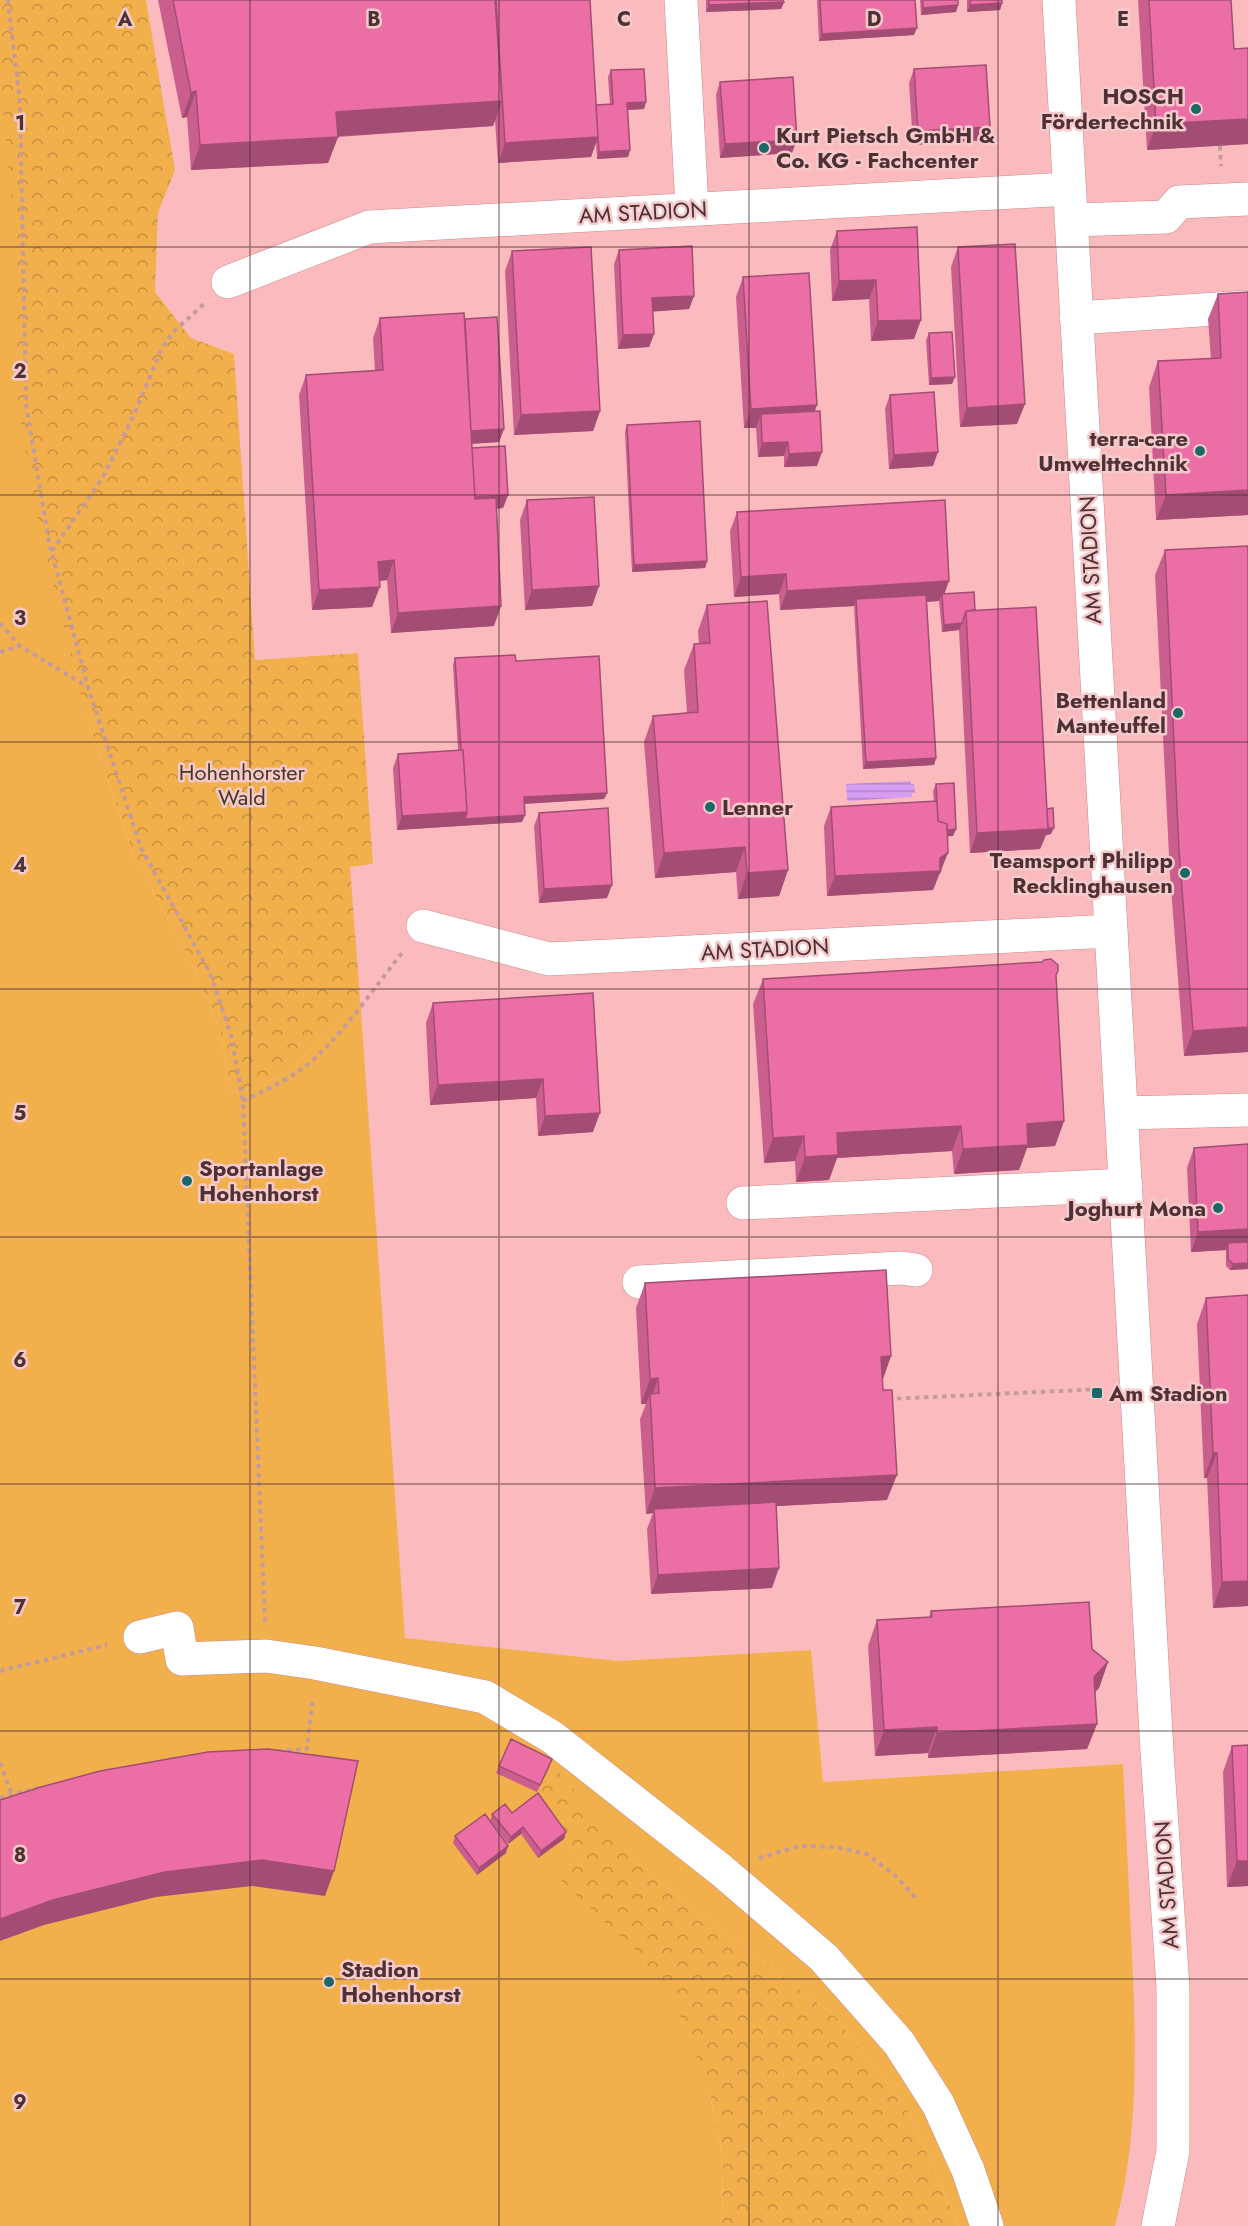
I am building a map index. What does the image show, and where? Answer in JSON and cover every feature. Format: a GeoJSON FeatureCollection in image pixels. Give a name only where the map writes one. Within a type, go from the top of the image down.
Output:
{"type":"FeatureCollection","features":[{"type":"Feature","properties":{"kind":"street"},"geometry":{"type":"LineString","coordinates":[[681,0],[692,208]]}},
{"type":"Feature","properties":{"kind":"street","name":"AM STADION"},"geometry":{"type":"LineString","coordinates":[[1059,0],[1136,1388],[1173,1987],[1173,2151],[1158,2226]]}},
{"type":"Feature","properties":{"kind":"street","name":"AM STADION"},"geometry":{"type":"LineString","coordinates":[[228,282],[369,227],[1069,189]]}},
{"type":"Feature","properties":{"kind":"street"},"geometry":{"type":"LineString","coordinates":[[1071,220],[1166,217],[1179,202],[1248,199]]}},
{"type":"Feature","properties":{"kind":"street"},"geometry":{"type":"LineString","coordinates":[[1076,318],[1248,307]]}},
{"type":"Feature","properties":{"kind":"street","name":"AM STADION"},"geometry":{"type":"LineString","coordinates":[[423,926],[549,960],[1111,931]]}},
{"type":"Feature","properties":{"kind":"street"},"geometry":{"type":"LineString","coordinates":[[1122,1113],[1248,1110]]}},
{"type":"Feature","properties":{"kind":"street"},"geometry":{"type":"LineString","coordinates":[[743,1203],[1126,1185]]}},
{"type":"Feature","properties":{"kind":"street"},"geometry":{"type":"LineString","coordinates":[[639,1282],[901,1268],[916,1270]]}},
{"type":"Feature","properties":{"kind":"street"},"geometry":{"type":"LineString","coordinates":[[140,1637],[177,1628],[182,1659],[266,1656],[315,1663],[485,1697],[552,1737],[721,1870],[824,1958],[899,2043],[938,2104],[968,2170],[987,2226]]}},
{"type":"Feature","properties":{"kind":"path"},"geometry":{"type":"LineString","coordinates":[[8,0],[20,102],[26,404],[52,551],[88,687],[141,848],[210,973],[231,1035],[243,1101],[266,1656]]}},
{"type":"Feature","properties":{"kind":"path"},"geometry":{"type":"LineString","coordinates":[[52,551],[103,477],[133,417],[162,348],[173,332],[228,282]]}},
{"type":"Feature","properties":{"kind":"path"},"geometry":{"type":"LineString","coordinates":[[0,623],[21,646],[88,687]]}},
{"type":"Feature","properties":{"kind":"path"},"geometry":{"type":"LineString","coordinates":[[0,652],[21,646]]}},
{"type":"Feature","properties":{"kind":"path"},"geometry":{"type":"LineString","coordinates":[[243,1101],[306,1066],[340,1030],[423,926]]}},
{"type":"Feature","properties":{"kind":"path"},"geometry":{"type":"LineString","coordinates":[[885,1399],[1136,1388]]}},
{"type":"Feature","properties":{"kind":"path"},"geometry":{"type":"LineString","coordinates":[[0,1671],[140,1637]]}},
{"type":"Feature","properties":{"kind":"path"},"geometry":{"type":"LineString","coordinates":[[274,1751],[308,1749],[315,1663]]}},
{"type":"Feature","properties":{"kind":"path"},"geometry":{"type":"LineString","coordinates":[[150,1763],[184,1758]]}},
{"type":"Feature","properties":{"kind":"path"},"geometry":{"type":"LineString","coordinates":[[0,1762],[12,1795]]}},
{"type":"Feature","properties":{"kind":"path"},"geometry":{"type":"LineString","coordinates":[[0,1798],[46,1786]]}},
{"type":"Feature","properties":{"kind":"path"},"geometry":{"type":"LineString","coordinates":[[721,1870],[799,1846],[836,1847],[867,1854],[897,1877],[918,1902]]}},
{"type":"Feature","properties":{"kind":"shaded area"},"geometry":{"type":"Polygon","coordinates":[[[146,0],[1248,0],[1248,2226],[1115,2226],[1121,2205],[1130,2141],[1135,2058],[1122,1764],[822,1782],[811,1650],[618,1661],[405,1638],[350,867],[373,864],[357,653],[255,660],[234,354],[191,338],[155,292],[158,213],[175,170],[146,0]]]}},
{"type":"Feature","properties":{"kind":"shaded area"},"geometry":{"type":"Polygon","coordinates":[[[911,781],[911,784],[914,784],[915,793],[912,793],[912,797],[847,801],[846,784],[911,781]]]}},
{"type":"Feature","properties":{"kind":"green space","name":"Hohenhorster Wald"},"geometry":{"type":"Polygon","coordinates":[[[0,0],[146,0],[175,170],[158,213],[155,292],[191,338],[234,354],[255,660],[358,653],[373,864],[350,867],[360,997],[286,1075],[231,1094],[220,1029],[193,966],[134,856],[86,717],[0,423],[0,0]]]}},
{"type":"Feature","properties":{"kind":"green space","name":"Sportanlage Hohenhorst"},"geometry":{"type":"Polygon","coordinates":[[[0,73],[14,228],[16,394],[37,517],[86,717],[134,856],[193,966],[220,1029],[231,1094],[286,1075],[360,997],[405,1638],[618,1661],[811,1650],[823,1782],[1123,1764],[1135,2057],[1128,2160],[1115,2226],[959,2226],[908,2110],[836,2017],[656,1879],[554,1767],[536,1800],[578,1858],[556,1876],[639,1954],[678,2010],[708,2086],[723,2157],[722,2226],[0,2226],[0,73]]]}},
{"type":"Feature","properties":{"kind":"green space"},"geometry":{"type":"Polygon","coordinates":[[[554,1766],[656,1879],[836,2017],[908,2110],[959,2226],[722,2226],[723,2157],[708,2086],[555,1875],[578,1858],[535,1800],[554,1766]]]}},
{"type":"Feature","properties":{"kind":"building"},"geometry":{"type":"Polygon","coordinates":[[[173,0],[495,0],[502,101],[336,112],[338,137],[200,145],[196,91],[191,93],[173,0]]]}},
{"type":"Feature","properties":{"kind":"building"},"geometry":{"type":"Polygon","coordinates":[[[496,0],[590,0],[598,137],[505,143],[496,0]]]}},
{"type":"Feature","properties":{"kind":"building"},"geometry":{"type":"Polygon","coordinates":[[[709,0],[783,0],[784,2],[709,5],[709,0]]]}},
{"type":"Feature","properties":{"kind":"building"},"geometry":{"type":"Polygon","coordinates":[[[820,0],[915,0],[917,28],[822,34],[820,0]]]}},
{"type":"Feature","properties":{"kind":"building"},"geometry":{"type":"Polygon","coordinates":[[[923,0],[958,0],[958,5],[923,8],[923,0]]]}},
{"type":"Feature","properties":{"kind":"building"},"geometry":{"type":"Polygon","coordinates":[[[970,0],[1002,0],[1002,3],[970,5],[970,0]]]}},
{"type":"Feature","properties":{"kind":"building","name":"HOSCH Fördertechnik"},"geometry":{"type":"Polygon","coordinates":[[[1149,0],[1231,0],[1234,49],[1248,48],[1248,119],[1156,124],[1149,0]]]}},
{"type":"Feature","properties":{"kind":"building"},"geometry":{"type":"Polygon","coordinates":[[[986,65],[990,127],[918,131],[914,69],[986,65]]]}},
{"type":"Feature","properties":{"kind":"building"},"geometry":{"type":"Polygon","coordinates":[[[644,69],[646,102],[627,103],[630,150],[599,152],[596,105],[613,104],[611,70],[644,69]]]}},
{"type":"Feature","properties":{"kind":"building"},"geometry":{"type":"Polygon","coordinates":[[[793,77],[797,140],[725,144],[720,82],[793,77]]]}},
{"type":"Feature","properties":{"kind":"building"},"geometry":{"type":"Polygon","coordinates":[[[917,227],[921,320],[878,321],[876,280],[839,281],[837,231],[917,227]]]}},
{"type":"Feature","properties":{"kind":"building"},"geometry":{"type":"Polygon","coordinates":[[[1015,244],[1025,404],[967,408],[958,247],[1015,244]]]}},
{"type":"Feature","properties":{"kind":"building"},"geometry":{"type":"Polygon","coordinates":[[[692,246],[694,296],[652,298],[654,334],[623,335],[619,250],[692,246]]]}},
{"type":"Feature","properties":{"kind":"building"},"geometry":{"type":"Polygon","coordinates":[[[591,247],[600,411],[521,415],[512,251],[591,247]]]}},
{"type":"Feature","properties":{"kind":"building"},"geometry":{"type":"Polygon","coordinates":[[[809,273],[817,405],[751,409],[743,277],[809,273]]]}},
{"type":"Feature","properties":{"kind":"building","name":"terra-care Umwelttechnik"},"geometry":{"type":"Polygon","coordinates":[[[1248,292],[1248,490],[1166,495],[1158,361],[1221,358],[1218,294],[1248,292]]]}},
{"type":"Feature","properties":{"kind":"building"},"geometry":{"type":"Polygon","coordinates":[[[464,313],[475,499],[496,498],[501,606],[398,613],[394,560],[378,562],[380,587],[319,590],[306,375],[383,370],[380,318],[464,313]]]}},
{"type":"Feature","properties":{"kind":"building"},"geometry":{"type":"Polygon","coordinates":[[[497,317],[504,429],[471,431],[465,319],[497,317]]]}},
{"type":"Feature","properties":{"kind":"building"},"geometry":{"type":"Polygon","coordinates":[[[952,332],[955,377],[931,378],[929,333],[952,332]]]}},
{"type":"Feature","properties":{"kind":"building"},"geometry":{"type":"Polygon","coordinates":[[[934,392],[938,452],[894,455],[890,395],[934,392]]]}},
{"type":"Feature","properties":{"kind":"building"},"geometry":{"type":"Polygon","coordinates":[[[820,411],[822,452],[789,454],[788,442],[762,443],[761,414],[820,411]]]}},
{"type":"Feature","properties":{"kind":"building"},"geometry":{"type":"Polygon","coordinates":[[[700,421],[707,561],[634,565],[627,425],[700,421]]]}},
{"type":"Feature","properties":{"kind":"building"},"geometry":{"type":"Polygon","coordinates":[[[505,446],[508,495],[475,497],[472,448],[505,446]]]}},
{"type":"Feature","properties":{"kind":"building"},"geometry":{"type":"Polygon","coordinates":[[[594,497],[599,586],[532,590],[527,500],[594,497]]]}},
{"type":"Feature","properties":{"kind":"building"},"geometry":{"type":"Polygon","coordinates":[[[945,500],[949,581],[787,591],[786,574],[741,577],[737,512],[945,500]]]}},
{"type":"Feature","properties":{"kind":"building"},"geometry":{"type":"Polygon","coordinates":[[[1248,546],[1248,1027],[1193,1031],[1179,850],[1165,550],[1248,546]]]}},
{"type":"Feature","properties":{"kind":"building"},"geometry":{"type":"Polygon","coordinates":[[[974,592],[975,610],[966,611],[962,623],[944,625],[942,594],[974,592]]]}},
{"type":"Feature","properties":{"kind":"building"},"geometry":{"type":"Polygon","coordinates":[[[926,595],[936,758],[866,762],[856,599],[926,595]]]}},
{"type":"Feature","properties":{"kind":"building","name":"Lenner"},"geometry":{"type":"Polygon","coordinates":[[[767,601],[788,870],[747,873],[745,847],[664,853],[653,716],[698,712],[694,644],[710,643],[707,605],[767,601]]]}},
{"type":"Feature","properties":{"kind":"building"},"geometry":{"type":"Polygon","coordinates":[[[1036,607],[1048,829],[977,833],[966,611],[1036,607]]]}},
{"type":"Feature","properties":{"kind":"building"},"geometry":{"type":"Polygon","coordinates":[[[515,655],[516,661],[599,656],[607,793],[524,797],[525,815],[465,819],[467,812],[455,658],[515,655]]]}},
{"type":"Feature","properties":{"kind":"building"},"geometry":{"type":"Polygon","coordinates":[[[463,750],[467,812],[402,816],[398,754],[463,750]]]}},
{"type":"Feature","properties":{"kind":"building"},"geometry":{"type":"Polygon","coordinates":[[[954,783],[956,829],[947,830],[947,824],[938,821],[936,784],[954,783]]]}},
{"type":"Feature","properties":{"kind":"building"},"geometry":{"type":"Polygon","coordinates":[[[937,801],[938,821],[947,824],[948,853],[940,858],[940,871],[835,876],[831,807],[937,801]]]}},
{"type":"Feature","properties":{"kind":"building"},"geometry":{"type":"Polygon","coordinates":[[[608,808],[612,885],[544,889],[539,813],[608,808]]]}},
{"type":"Feature","properties":{"kind":"building"},"geometry":{"type":"Polygon","coordinates":[[[1053,808],[1054,828],[1048,828],[1047,809],[1053,808]]]}},
{"type":"Feature","properties":{"kind":"building"},"geometry":{"type":"Polygon","coordinates":[[[1051,959],[1058,965],[1056,975],[1064,1121],[1027,1124],[1028,1145],[963,1149],[961,1126],[837,1133],[838,1155],[805,1157],[804,1136],[773,1138],[763,979],[1042,962],[1051,959]]]}},
{"type":"Feature","properties":{"kind":"building"},"geometry":{"type":"Polygon","coordinates":[[[593,993],[600,1113],[545,1116],[543,1079],[438,1085],[433,1003],[593,993]]]}},
{"type":"Feature","properties":{"kind":"building","name":"Joghurt Mona"},"geometry":{"type":"Polygon","coordinates":[[[1248,1144],[1248,1229],[1198,1232],[1194,1148],[1248,1144]]]}},
{"type":"Feature","properties":{"kind":"building"},"geometry":{"type":"Polygon","coordinates":[[[1248,1242],[1248,1263],[1233,1264],[1228,1259],[1228,1243],[1248,1242]]]}},
{"type":"Feature","properties":{"kind":"building"},"geometry":{"type":"Polygon","coordinates":[[[886,1270],[891,1356],[881,1357],[883,1390],[892,1390],[897,1475],[655,1488],[650,1394],[659,1393],[658,1378],[650,1379],[645,1283],[886,1270]]]}},
{"type":"Feature","properties":{"kind":"building"},"geometry":{"type":"Polygon","coordinates":[[[1248,1295],[1248,1581],[1222,1582],[1217,1453],[1213,1453],[1206,1298],[1248,1295]]]}},
{"type":"Feature","properties":{"kind":"building"},"geometry":{"type":"Polygon","coordinates":[[[776,1502],[779,1568],[658,1575],[654,1509],[776,1502]]]}},
{"type":"Feature","properties":{"kind":"building"},"geometry":{"type":"Polygon","coordinates":[[[1089,1602],[1092,1649],[1108,1662],[1094,1677],[1097,1724],[937,1733],[937,1727],[884,1730],[877,1620],[932,1617],[931,1611],[1089,1602]]]}},
{"type":"Feature","properties":{"kind":"building"},"geometry":{"type":"Polygon","coordinates":[[[511,1739],[552,1759],[540,1785],[499,1766],[511,1739]]]}},
{"type":"Feature","properties":{"kind":"building"},"geometry":{"type":"Polygon","coordinates":[[[1248,1745],[1248,1861],[1237,1861],[1232,1746],[1248,1745]]]}},
{"type":"Feature","properties":{"kind":"building"},"geometry":{"type":"Polygon","coordinates":[[[268,1749],[358,1761],[334,1871],[262,1860],[165,1872],[53,1900],[0,1919],[0,1800],[100,1771],[208,1752],[268,1749]]]}},
{"type":"Feature","properties":{"kind":"building"},"geometry":{"type":"Polygon","coordinates":[[[538,1793],[566,1832],[541,1851],[523,1827],[511,1837],[492,1814],[505,1804],[512,1813],[538,1793]]]}},
{"type":"Feature","properties":{"kind":"building"},"geometry":{"type":"Polygon","coordinates":[[[485,1814],[508,1846],[479,1868],[455,1836],[485,1814]]]}},
{"type":"Feature","properties":{"kind":"place","name":"HOSCH Fördertechnik"},"geometry":{"type":"Point","coordinates":[1196,109]}},
{"type":"Feature","properties":{"kind":"place","name":"Kurt Pietsch GmbH & Co. KG - Fachcenter"},"geometry":{"type":"Point","coordinates":[764,148]}},
{"type":"Feature","properties":{"kind":"place","name":"terra-care Umwelttechnik"},"geometry":{"type":"Point","coordinates":[1200,451]}},
{"type":"Feature","properties":{"kind":"place","name":"Bettenland Manteuffel"},"geometry":{"type":"Point","coordinates":[1178,713]}},
{"type":"Feature","properties":{"kind":"place","name":"Lenner"},"geometry":{"type":"Point","coordinates":[710,807]}},
{"type":"Feature","properties":{"kind":"place","name":"Teamsport Philipp Recklinghausen"},"geometry":{"type":"Point","coordinates":[1185,873]}},
{"type":"Feature","properties":{"kind":"place","name":"Sportanlage Hohenhorst"},"geometry":{"type":"Point","coordinates":[187,1181]}},
{"type":"Feature","properties":{"kind":"place","name":"Joghurt Mona"},"geometry":{"type":"Point","coordinates":[1218,1208]}},
{"type":"Feature","properties":{"kind":"place","name":"Am Stadion"},"geometry":{"type":"Point","coordinates":[1097,1393]}},
{"type":"Feature","properties":{"kind":"place","name":"Stadion Hohenhorst"},"geometry":{"type":"Point","coordinates":[329,1982]}}]}
